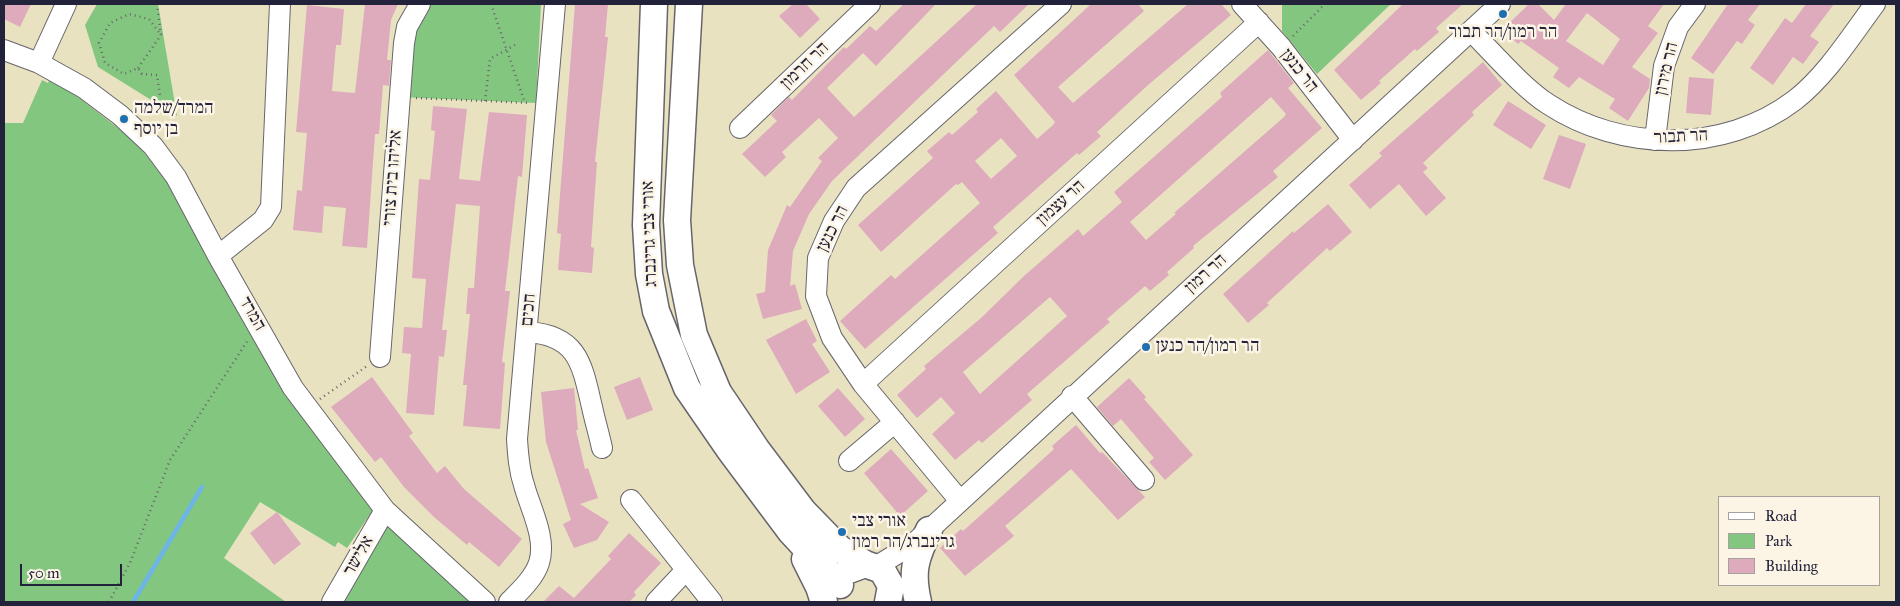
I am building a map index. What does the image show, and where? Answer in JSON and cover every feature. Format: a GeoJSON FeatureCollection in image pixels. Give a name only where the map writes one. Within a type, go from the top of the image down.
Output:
{"type":"FeatureCollection","features":[{"type":"Feature","properties":{"kind":"main road","name":"אורי צבי גרינברג"},"geometry":{"type":"LineString","coordinates":[[654,4],[646,225],[648,274],[656,311],[686,388],[728,449],[791,532],[819,587],[836,597]]}},
{"type":"Feature","properties":{"kind":"main road","name":"אורי צבי גרינברג"},"geometry":{"type":"LineString","coordinates":[[689,4],[677,220],[680,265],[694,335],[718,392],[757,450],[804,511],[840,549],[885,584]]}},
{"type":"Feature","properties":{"kind":"main road"},"geometry":{"type":"LineString","coordinates":[[918,602],[914,569],[921,537]]}},
{"type":"Feature","properties":{"kind":"main road"},"geometry":{"type":"LineString","coordinates":[[836,597],[848,570],[885,584]]}},
{"type":"Feature","properties":{"kind":"street"},"geometry":{"type":"LineString","coordinates":[[39,63],[66,4]]}},
{"type":"Feature","properties":{"kind":"street"},"geometry":{"type":"LineString","coordinates":[[218,256],[264,220],[271,207],[280,4]]}},
{"type":"Feature","properties":{"kind":"street","name":"אליהו בית צורי"},"geometry":{"type":"LineString","coordinates":[[380,357],[399,97],[407,27],[420,4]]}},
{"type":"Feature","properties":{"kind":"street","name":"חכים"},"geometry":{"type":"LineString","coordinates":[[509,602],[523,588],[539,565],[542,552],[537,524],[519,465],[517,439],[555,4]]}},
{"type":"Feature","properties":{"kind":"street","name":"הר חרמון"},"geometry":{"type":"LineString","coordinates":[[740,128],[870,4]]}},
{"type":"Feature","properties":{"kind":"street","name":"הר כנען"},"geometry":{"type":"LineString","coordinates":[[960,501],[863,384],[832,338],[816,296],[818,258],[834,221],[856,188],[1061,4]]}},
{"type":"Feature","properties":{"kind":"street","name":"הר כנען"},"geometry":{"type":"LineString","coordinates":[[1242,4],[1281,47],[1353,140]]}},
{"type":"Feature","properties":{"kind":"street","name":"הר רמון"},"geometry":{"type":"LineString","coordinates":[[885,584],[921,537],[1500,4]]}},
{"type":"Feature","properties":{"kind":"street","name":"הר מירון"},"geometry":{"type":"LineString","coordinates":[[1655,140],[1666,57],[1678,26],[1695,4]]}},
{"type":"Feature","properties":{"kind":"street","name":"הר תבור"},"geometry":{"type":"LineString","coordinates":[[1471,31],[1547,104],[1589,126],[1616,136],[1655,140],[1688,140],[1730,132],[1769,116],[1796,99],[1827,67],[1876,4]]}},
{"type":"Feature","properties":{"kind":"street","name":"הר עצמון"},"geometry":{"type":"LineString","coordinates":[[863,384],[1259,22]]}},
{"type":"Feature","properties":{"kind":"street","name":"המרד"},"geometry":{"type":"LineString","coordinates":[[4,50],[39,63],[84,88],[120,115],[153,146],[176,178],[218,256],[294,388],[385,510],[485,602]]}},
{"type":"Feature","properties":{"kind":"street"},"geometry":{"type":"LineString","coordinates":[[526,332],[544,333],[562,341],[573,352],[586,374],[602,448]]}},
{"type":"Feature","properties":{"kind":"street"},"geometry":{"type":"LineString","coordinates":[[1072,396],[1144,480]]}},
{"type":"Feature","properties":{"kind":"street"},"geometry":{"type":"LineString","coordinates":[[849,461],[895,422]]}},
{"type":"Feature","properties":{"kind":"street"},"geometry":{"type":"LineString","coordinates":[[631,500],[712,602]]}},
{"type":"Feature","properties":{"kind":"street","name":"אלישר"},"geometry":{"type":"LineString","coordinates":[[332,602],[385,510]]}},
{"type":"Feature","properties":{"kind":"street"},"geometry":{"type":"LineString","coordinates":[[656,602],[686,570]]}},
{"type":"Feature","properties":{"kind":"path"},"geometry":{"type":"LineString","coordinates":[[158,4],[161,35],[138,68],[124,74],[105,63],[99,43],[110,23],[129,14],[149,18],[161,35]]}},
{"type":"Feature","properties":{"kind":"path"},"geometry":{"type":"LineString","coordinates":[[490,4],[525,103]]}},
{"type":"Feature","properties":{"kind":"path"},"geometry":{"type":"LineString","coordinates":[[1281,47],[1325,4]]}},
{"type":"Feature","properties":{"kind":"path"},"geometry":{"type":"LineString","coordinates":[[485,101],[490,59],[515,45]]}},
{"type":"Feature","properties":{"kind":"path"},"geometry":{"type":"LineString","coordinates":[[138,68],[142,74],[157,75],[160,95]]}},
{"type":"Feature","properties":{"kind":"path"},"geometry":{"type":"LineString","coordinates":[[399,97],[547,104]]}},
{"type":"Feature","properties":{"kind":"path"},"geometry":{"type":"LineString","coordinates":[[109,602],[130,563],[170,460],[258,324]]}},
{"type":"Feature","properties":{"kind":"path"},"geometry":{"type":"LineString","coordinates":[[308,407],[380,357]]}},
{"type":"Feature","properties":{"kind":"green space"},"geometry":{"type":"Polygon","coordinates":[[[97,4],[158,4],[177,116],[98,67],[85,25],[97,4]]]}},
{"type":"Feature","properties":{"kind":"green space"},"geometry":{"type":"Polygon","coordinates":[[[421,4],[541,4],[536,103],[399,97],[421,4]]]}},
{"type":"Feature","properties":{"kind":"green space"},"geometry":{"type":"Polygon","coordinates":[[[1282,4],[1391,4],[1317,74],[1282,31],[1282,4]]]}},
{"type":"Feature","properties":{"kind":"green space"},"geometry":{"type":"Polygon","coordinates":[[[51,76],[136,142],[169,184],[245,320],[373,510],[347,548],[338,542],[335,547],[260,502],[224,558],[286,602],[4,602],[4,123],[23,123],[42,80],[48,83],[51,76]]]}},
{"type":"Feature","properties":{"kind":"green space"},"geometry":{"type":"Polygon","coordinates":[[[386,520],[473,602],[336,602],[386,520]]]}},
{"type":"Feature","properties":{"kind":"building"},"geometry":{"type":"Polygon","coordinates":[[[4,4],[31,4],[20,27],[4,19],[4,4]]]}},
{"type":"Feature","properties":{"kind":"building"},"geometry":{"type":"Polygon","coordinates":[[[365,4],[398,4],[391,20],[387,60],[391,60],[389,86],[383,85],[379,134],[375,134],[367,248],[342,246],[346,208],[324,206],[322,233],[293,230],[297,190],[302,191],[307,133],[296,132],[307,5],[344,9],[341,45],[336,45],[332,91],[355,93],[365,4]]]}},
{"type":"Feature","properties":{"kind":"building"},"geometry":{"type":"Polygon","coordinates":[[[575,4],[608,4],[605,37],[608,37],[595,162],[597,162],[591,247],[594,248],[592,273],[558,270],[561,234],[557,233],[575,4]]]}},
{"type":"Feature","properties":{"kind":"building"},"geometry":{"type":"Polygon","coordinates":[[[793,4],[806,4],[820,19],[800,38],[779,16],[793,4]]]}},
{"type":"Feature","properties":{"kind":"building"},"geometry":{"type":"Polygon","coordinates":[[[904,4],[936,4],[876,66],[863,53],[827,88],[854,117],[977,4],[1029,4],[1000,32],[994,26],[832,181],[809,214],[793,251],[790,286],[795,284],[802,309],[763,319],[756,294],[765,292],[768,250],[787,205],[790,207],[822,161],[818,158],[838,138],[819,118],[782,152],[786,157],[765,177],[742,154],[777,121],[771,115],[789,97],[792,100],[844,47],[846,49],[870,26],[876,31],[904,4]]]}},
{"type":"Feature","properties":{"kind":"building"},"geometry":{"type":"Polygon","coordinates":[[[1091,4],[1138,4],[1144,11],[1058,87],[1073,103],[1188,4],[1221,4],[1231,15],[1148,85],[1097,132],[1101,136],[1079,155],[1077,153],[993,227],[998,233],[865,349],[840,321],[891,275],[895,279],[980,203],[962,182],[958,185],[956,184],[881,252],[858,225],[933,158],[927,151],[949,132],[952,135],[978,112],[976,109],[996,91],[1037,139],[1053,125],[1055,122],[1014,75],[1091,4]],[[1001,138],[975,161],[991,179],[1017,156],[1001,138]]]}},
{"type":"Feature","properties":{"kind":"building"},"geometry":{"type":"Polygon","coordinates":[[[1403,4],[1463,4],[1436,28],[1439,32],[1417,51],[1415,49],[1361,100],[1334,70],[1403,4]]]}},
{"type":"Feature","properties":{"kind":"building"},"geometry":{"type":"Polygon","coordinates":[[[1529,4],[1538,4],[1554,20],[1566,4],[1664,4],[1648,26],[1658,33],[1632,67],[1650,79],[1649,88],[1628,121],[1609,108],[1615,99],[1579,77],[1569,88],[1553,77],[1559,68],[1521,41],[1518,44],[1503,29],[1529,4]],[[1587,13],[1566,41],[1603,65],[1620,39],[1587,13]]]}},
{"type":"Feature","properties":{"kind":"building"},"geometry":{"type":"Polygon","coordinates":[[[1728,4],[1760,4],[1748,20],[1755,25],[1742,44],[1737,41],[1713,74],[1691,58],[1728,4]]]}},
{"type":"Feature","properties":{"kind":"building"},"geometry":{"type":"Polygon","coordinates":[[[1806,4],[1834,4],[1810,36],[1819,42],[1803,64],[1793,57],[1773,85],[1750,68],[1785,18],[1792,23],[1806,4]]]}},
{"type":"Feature","properties":{"kind":"building"},"geometry":{"type":"Polygon","coordinates":[[[1268,50],[1294,83],[1288,88],[1322,128],[1273,171],[1278,177],[1193,246],[1194,248],[1167,272],[1169,275],[1150,291],[1145,286],[1107,319],[1110,322],[1027,394],[1032,400],[982,443],[979,440],[955,460],[932,434],[955,413],[941,397],[917,418],[897,395],[926,369],[924,366],[981,318],[1024,276],[1078,229],[1083,236],[1122,202],[1114,192],[1222,97],[1220,93],[1268,50]],[[1271,97],[1130,222],[1146,240],[1176,214],[1174,213],[1284,117],[1286,114],[1271,97]],[[1050,297],[963,372],[980,394],[1067,316],[1050,297]]]}},
{"type":"Feature","properties":{"kind":"building"},"geometry":{"type":"Polygon","coordinates":[[[1483,62],[1502,85],[1472,112],[1474,115],[1423,163],[1428,168],[1423,172],[1446,198],[1426,216],[1399,184],[1370,209],[1349,185],[1382,156],[1379,153],[1483,62]]]}},
{"type":"Feature","properties":{"kind":"building"},"geometry":{"type":"Polygon","coordinates":[[[1689,77],[1714,79],[1711,115],[1686,113],[1689,77]]]}},
{"type":"Feature","properties":{"kind":"building"},"geometry":{"type":"Polygon","coordinates":[[[1508,101],[1546,125],[1531,149],[1493,125],[1508,101]]]}},
{"type":"Feature","properties":{"kind":"building"},"geometry":{"type":"Polygon","coordinates":[[[433,106],[467,109],[459,179],[480,181],[489,112],[527,115],[522,177],[518,176],[505,291],[510,291],[502,362],[505,363],[500,429],[463,426],[467,385],[463,385],[470,314],[466,314],[468,288],[474,288],[480,206],[456,204],[442,330],[447,330],[444,357],[439,356],[434,415],[406,413],[411,354],[402,353],[404,327],[422,328],[426,279],[412,278],[419,179],[430,180],[435,131],[431,130],[433,106]]]}},
{"type":"Feature","properties":{"kind":"building"},"geometry":{"type":"Polygon","coordinates":[[[1559,135],[1586,144],[1570,189],[1543,179],[1559,135]]]}},
{"type":"Feature","properties":{"kind":"building"},"geometry":{"type":"Polygon","coordinates":[[[1328,204],[1352,232],[1330,251],[1327,248],[1248,323],[1223,294],[1293,231],[1294,233],[1328,204]]]}},
{"type":"Feature","properties":{"kind":"building"},"geometry":{"type":"Polygon","coordinates":[[[806,319],[817,341],[812,344],[830,372],[796,394],[766,340],[806,319]]]}},
{"type":"Feature","properties":{"kind":"building"},"geometry":{"type":"Polygon","coordinates":[[[372,377],[413,433],[409,436],[437,473],[445,466],[464,489],[522,539],[499,567],[469,542],[467,545],[434,517],[404,487],[381,457],[375,462],[331,407],[372,377]]]}},
{"type":"Feature","properties":{"kind":"building"},"geometry":{"type":"Polygon","coordinates":[[[640,377],[653,410],[627,420],[614,387],[640,377]]]}},
{"type":"Feature","properties":{"kind":"building"},"geometry":{"type":"Polygon","coordinates":[[[1129,378],[1146,397],[1144,399],[1193,455],[1165,480],[1149,462],[1154,458],[1121,419],[1113,426],[1097,407],[1129,378]]]}},
{"type":"Feature","properties":{"kind":"building"},"geometry":{"type":"Polygon","coordinates":[[[574,388],[578,430],[576,430],[585,469],[588,468],[598,498],[580,504],[609,522],[597,540],[574,548],[563,524],[571,520],[546,442],[541,392],[574,388]]]}},
{"type":"Feature","properties":{"kind":"building"},"geometry":{"type":"Polygon","coordinates":[[[838,388],[865,419],[845,437],[818,406],[838,388]]]}},
{"type":"Feature","properties":{"kind":"building"},"geometry":{"type":"Polygon","coordinates":[[[1076,425],[1100,453],[1102,452],[1145,497],[1118,520],[1071,469],[1005,526],[1014,536],[965,576],[940,548],[961,529],[963,531],[1021,479],[1054,449],[1052,446],[1076,425]]]}},
{"type":"Feature","properties":{"kind":"building"},"geometry":{"type":"Polygon","coordinates":[[[891,449],[928,491],[900,516],[864,473],[891,449]]]}},
{"type":"Feature","properties":{"kind":"building"},"geometry":{"type":"Polygon","coordinates":[[[277,512],[301,544],[274,565],[250,533],[277,512]]]}},
{"type":"Feature","properties":{"kind":"building"},"geometry":{"type":"Polygon","coordinates":[[[629,533],[661,563],[634,592],[636,595],[629,602],[543,602],[559,586],[574,598],[611,559],[608,556],[629,533]]]}},
{"type":"Feature","properties":{"kind":"waterway"},"geometry":{"type":"LineString","coordinates":[[133,602],[202,487]]}},
{"type":"Feature","properties":{"kind":"place","name":"הר רמון/הר תבור"},"geometry":{"type":"Point","coordinates":[1503,14]}},
{"type":"Feature","properties":{"kind":"place","name":"המרד/שלמה בן יוסף"},"geometry":{"type":"Point","coordinates":[124,119]}},
{"type":"Feature","properties":{"kind":"place","name":"הר רמון/הר כנען"},"geometry":{"type":"Point","coordinates":[1146,347]}},
{"type":"Feature","properties":{"kind":"place","name":"אורי צבי גרינברג/הר רמון"},"geometry":{"type":"Point","coordinates":[842,532]}}]}
